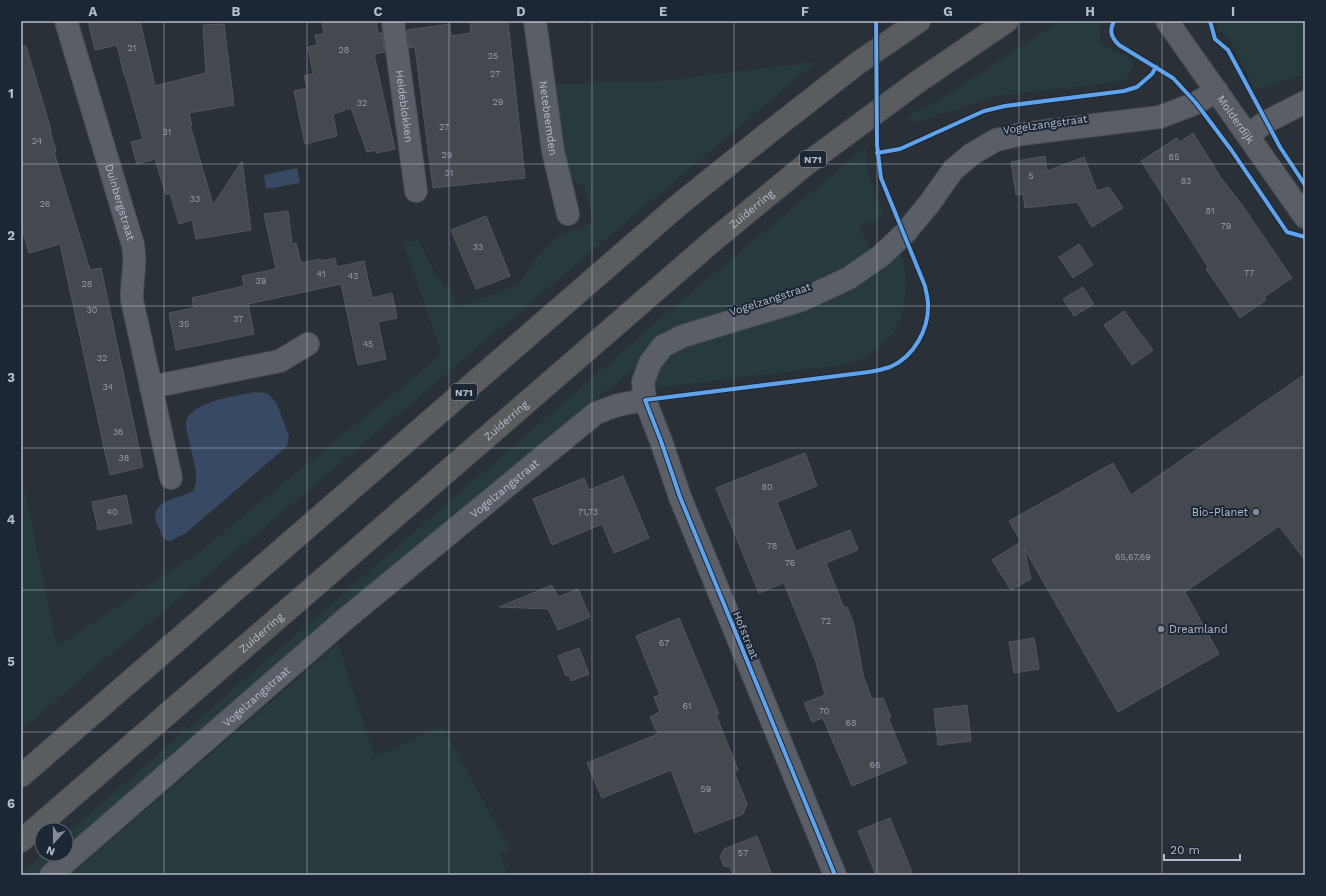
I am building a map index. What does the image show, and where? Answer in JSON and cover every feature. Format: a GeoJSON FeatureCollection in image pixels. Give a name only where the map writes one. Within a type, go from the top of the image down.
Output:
{"type":"FeatureCollection","features":[{"type":"Feature","properties":{"kind":"highway","name":"N71"},"geometry":{"type":"LineString","coordinates":[[21,776],[681,203],[858,63],[919,21]]}},
{"type":"Feature","properties":{"kind":"highway","name":"Zuiderring"},"geometry":{"type":"LineString","coordinates":[[21,840],[715,239],[818,156],[916,83],[1007,21]]}},
{"type":"Feature","properties":{"kind":"main road","name":"Molderdijk"},"geometry":{"type":"LineString","coordinates":[[1167,21],[1305,217]]}},
{"type":"Feature","properties":{"kind":"street","name":"Duinbergstraat"},"geometry":{"type":"LineString","coordinates":[[66,21],[134,250],[136,263],[132,281],[132,300],[171,478]]}},
{"type":"Feature","properties":{"kind":"street","name":"Heideblokken"},"geometry":{"type":"LineString","coordinates":[[393,21],[416,191]]}},
{"type":"Feature","properties":{"kind":"street","name":"Netebeemden"},"geometry":{"type":"LineString","coordinates":[[535,21],[553,151],[568,214]]}},
{"type":"Feature","properties":{"kind":"street","name":"Vogelzangstraat"},"geometry":{"type":"LineString","coordinates":[[51,875],[343,621],[596,413],[645,400],[643,382],[650,363],[663,346],[683,336],[802,300],[849,278],[882,255],[905,233],[929,204],[953,170],[972,154],[996,140],[1022,134],[1160,117],[1196,102],[1217,91]]}},
{"type":"Feature","properties":{"kind":"street"},"geometry":{"type":"LineString","coordinates":[[1248,135],[1266,122],[1305,102]]}},
{"type":"Feature","properties":{"kind":"street"},"geometry":{"type":"LineString","coordinates":[[151,387],[280,360],[308,344]]}},
{"type":"Feature","properties":{"kind":"street","name":"Hofstraat"},"geometry":{"type":"LineString","coordinates":[[645,400],[680,497],[835,875]]}},
{"type":"Feature","properties":{"kind":"green space"},"geometry":{"type":"Polygon","coordinates":[[[1059,21],[1102,21],[1099,32],[1100,39],[1104,45],[1123,54],[1134,64],[1125,81],[996,96],[922,120],[914,122],[909,120],[910,115],[919,109],[932,105],[1059,21]]]}},
{"type":"Feature","properties":{"kind":"green space"},"geometry":{"type":"Polygon","coordinates":[[[1216,21],[1305,21],[1305,74],[1255,90],[1230,39],[1218,29],[1216,21]]]}},
{"type":"Feature","properties":{"kind":"green space"},"geometry":{"type":"Polygon","coordinates":[[[816,62],[204,578],[83,677],[21,731],[21,472],[57,647],[198,553],[442,354],[403,243],[418,240],[435,274],[460,306],[518,285],[534,261],[559,236],[594,222],[584,187],[571,180],[562,153],[552,84],[651,82],[816,62]]]}},
{"type":"Feature","properties":{"kind":"green space"},"geometry":{"type":"Polygon","coordinates":[[[866,147],[867,172],[884,215],[859,227],[871,251],[837,272],[805,287],[654,340],[643,353],[636,368],[586,406],[74,846],[74,827],[661,318],[866,147]]]}},
{"type":"Feature","properties":{"kind":"green space"},"geometry":{"type":"Polygon","coordinates":[[[900,250],[906,282],[906,294],[901,317],[891,336],[868,356],[856,361],[835,366],[655,388],[658,370],[668,355],[900,250]]]}},
{"type":"Feature","properties":{"kind":"green space"},"geometry":{"type":"Polygon","coordinates":[[[338,644],[375,757],[442,726],[510,850],[500,854],[508,875],[70,875],[338,644]]]}},
{"type":"Feature","properties":{"kind":"green space"},"geometry":{"type":"Polygon","coordinates":[[[34,862],[56,862],[41,875],[21,875],[21,873],[34,862]]]}},
{"type":"Feature","properties":{"kind":"water"},"geometry":{"type":"Polygon","coordinates":[[[297,168],[300,183],[266,189],[264,175],[297,168]]]}},
{"type":"Feature","properties":{"kind":"water"},"geometry":{"type":"Polygon","coordinates":[[[255,392],[267,393],[276,402],[289,436],[287,446],[186,533],[170,541],[166,540],[162,535],[155,519],[156,510],[165,502],[193,491],[196,482],[196,472],[186,427],[187,418],[202,406],[224,398],[255,392]]]}},
{"type":"Feature","properties":{"kind":"building"},"geometry":{"type":"Polygon","coordinates":[[[88,21],[140,21],[155,86],[206,73],[203,25],[224,24],[234,105],[189,113],[192,125],[190,125],[213,205],[242,161],[251,230],[196,239],[192,220],[179,224],[170,193],[166,195],[155,159],[137,164],[131,142],[143,139],[124,75],[117,45],[95,50],[88,21]]]}},
{"type":"Feature","properties":{"kind":"building"},"geometry":{"type":"Polygon","coordinates":[[[322,21],[376,21],[378,33],[382,33],[385,52],[374,54],[395,149],[376,153],[376,150],[367,152],[351,108],[333,114],[337,136],[305,144],[294,91],[307,88],[304,76],[313,74],[308,47],[317,45],[315,35],[324,34],[322,21]]]}},
{"type":"Feature","properties":{"kind":"building"},"geometry":{"type":"Polygon","coordinates":[[[508,21],[525,178],[433,188],[415,47],[409,48],[407,30],[450,24],[451,36],[471,33],[470,22],[508,21]]]}},
{"type":"Feature","properties":{"kind":"building"},"geometry":{"type":"Polygon","coordinates":[[[26,46],[51,130],[56,151],[54,152],[90,270],[101,268],[143,467],[110,475],[60,244],[29,253],[21,225],[21,47],[26,46]]]}},
{"type":"Feature","properties":{"kind":"building"},"geometry":{"type":"Polygon","coordinates":[[[1193,133],[1221,178],[1242,205],[1292,278],[1264,297],[1266,300],[1240,318],[1206,269],[1208,267],[1141,161],[1177,138],[1180,142],[1193,133]]]}},
{"type":"Feature","properties":{"kind":"building"},"geometry":{"type":"Polygon","coordinates":[[[1045,156],[1047,171],[1084,157],[1097,191],[1109,187],[1123,208],[1092,227],[1077,202],[1025,208],[1023,194],[1016,195],[1011,162],[1045,156]]]}},
{"type":"Feature","properties":{"kind":"building"},"geometry":{"type":"Polygon","coordinates":[[[288,211],[292,244],[296,243],[301,263],[335,258],[337,267],[364,261],[372,298],[392,293],[397,318],[378,322],[386,359],[358,365],[341,284],[248,304],[254,334],[176,350],[169,313],[194,308],[192,298],[244,286],[242,276],[276,269],[264,214],[288,211]]]}},
{"type":"Feature","properties":{"kind":"building"},"geometry":{"type":"Polygon","coordinates":[[[486,216],[510,276],[476,289],[451,230],[486,216]]]}},
{"type":"Feature","properties":{"kind":"building"},"geometry":{"type":"Polygon","coordinates":[[[1079,244],[1093,265],[1073,278],[1059,257],[1079,244]]]}},
{"type":"Feature","properties":{"kind":"building"},"geometry":{"type":"Polygon","coordinates":[[[1083,287],[1094,304],[1074,316],[1063,299],[1083,287]]]}},
{"type":"Feature","properties":{"kind":"building"},"geometry":{"type":"Polygon","coordinates":[[[1124,311],[1153,350],[1132,365],[1104,325],[1124,311]]]}},
{"type":"Feature","properties":{"kind":"building"},"geometry":{"type":"Polygon","coordinates":[[[1305,374],[1305,560],[1279,526],[1185,592],[1219,654],[1118,712],[1024,548],[1031,579],[1011,590],[992,560],[1021,542],[1009,521],[1113,463],[1131,495],[1305,374]]]}},
{"type":"Feature","properties":{"kind":"building"},"geometry":{"type":"Polygon","coordinates":[[[805,453],[817,486],[777,502],[796,551],[850,530],[858,550],[826,563],[844,608],[847,607],[854,625],[863,675],[872,699],[883,698],[891,717],[888,718],[907,763],[852,786],[823,718],[812,722],[804,703],[825,695],[816,662],[784,583],[759,593],[716,488],[805,453]]]}},
{"type":"Feature","properties":{"kind":"building"},"geometry":{"type":"Polygon","coordinates":[[[623,476],[649,538],[614,553],[602,524],[552,545],[533,499],[584,478],[589,490],[623,476]]]}},
{"type":"Feature","properties":{"kind":"building"},"geometry":{"type":"Polygon","coordinates":[[[126,495],[132,523],[98,530],[92,502],[126,495]]]}},
{"type":"Feature","properties":{"kind":"building"},"geometry":{"type":"Polygon","coordinates":[[[552,585],[558,597],[578,589],[590,617],[558,630],[548,609],[499,607],[552,585]]]}},
{"type":"Feature","properties":{"kind":"building"},"geometry":{"type":"Polygon","coordinates":[[[679,618],[719,714],[716,715],[738,770],[734,772],[747,804],[743,814],[695,833],[671,770],[602,798],[587,763],[658,734],[650,717],[660,712],[654,697],[660,695],[636,636],[679,618]]]}},
{"type":"Feature","properties":{"kind":"building"},"geometry":{"type":"Polygon","coordinates":[[[1034,638],[1039,669],[1014,673],[1009,642],[1034,638]]]}},
{"type":"Feature","properties":{"kind":"building"},"geometry":{"type":"Polygon","coordinates":[[[579,648],[589,674],[571,681],[569,675],[566,676],[558,656],[579,648]]]}},
{"type":"Feature","properties":{"kind":"building"},"geometry":{"type":"Polygon","coordinates":[[[967,705],[971,741],[938,745],[934,709],[967,705]]]}},
{"type":"Feature","properties":{"kind":"building"},"geometry":{"type":"Polygon","coordinates":[[[890,818],[913,875],[876,875],[858,831],[890,818]]]}},
{"type":"Feature","properties":{"kind":"building"},"geometry":{"type":"Polygon","coordinates":[[[757,836],[772,875],[733,875],[730,867],[724,866],[720,857],[724,849],[757,836]]]}},
{"type":"Feature","properties":{"kind":"cycle path"},"geometry":{"type":"LineString","coordinates":[[835,875],[680,497],[645,400],[877,371],[890,367],[899,362],[913,349],[918,341],[923,332],[928,313],[928,302],[925,286],[881,178],[877,145],[876,21]]}},
{"type":"Feature","properties":{"kind":"cycle path"},"geometry":{"type":"LineString","coordinates":[[1114,21],[1111,31],[1116,42],[1173,78],[1196,103],[1232,151],[1287,232],[1305,237]]}},
{"type":"Feature","properties":{"kind":"cycle path"},"geometry":{"type":"LineString","coordinates":[[1210,21],[1215,39],[1228,50],[1280,147],[1305,185]]}},
{"type":"Feature","properties":{"kind":"cycle path"},"geometry":{"type":"LineString","coordinates":[[877,153],[900,149],[984,111],[1005,106],[1124,91],[1137,87],[1152,74],[1156,67]]}},
{"type":"Feature","properties":{"kind":"place","name":"Bio-Planet"},"geometry":{"type":"Point","coordinates":[1256,512]}},
{"type":"Feature","properties":{"kind":"place","name":"Dreamland"},"geometry":{"type":"Point","coordinates":[1161,629]}}]}
